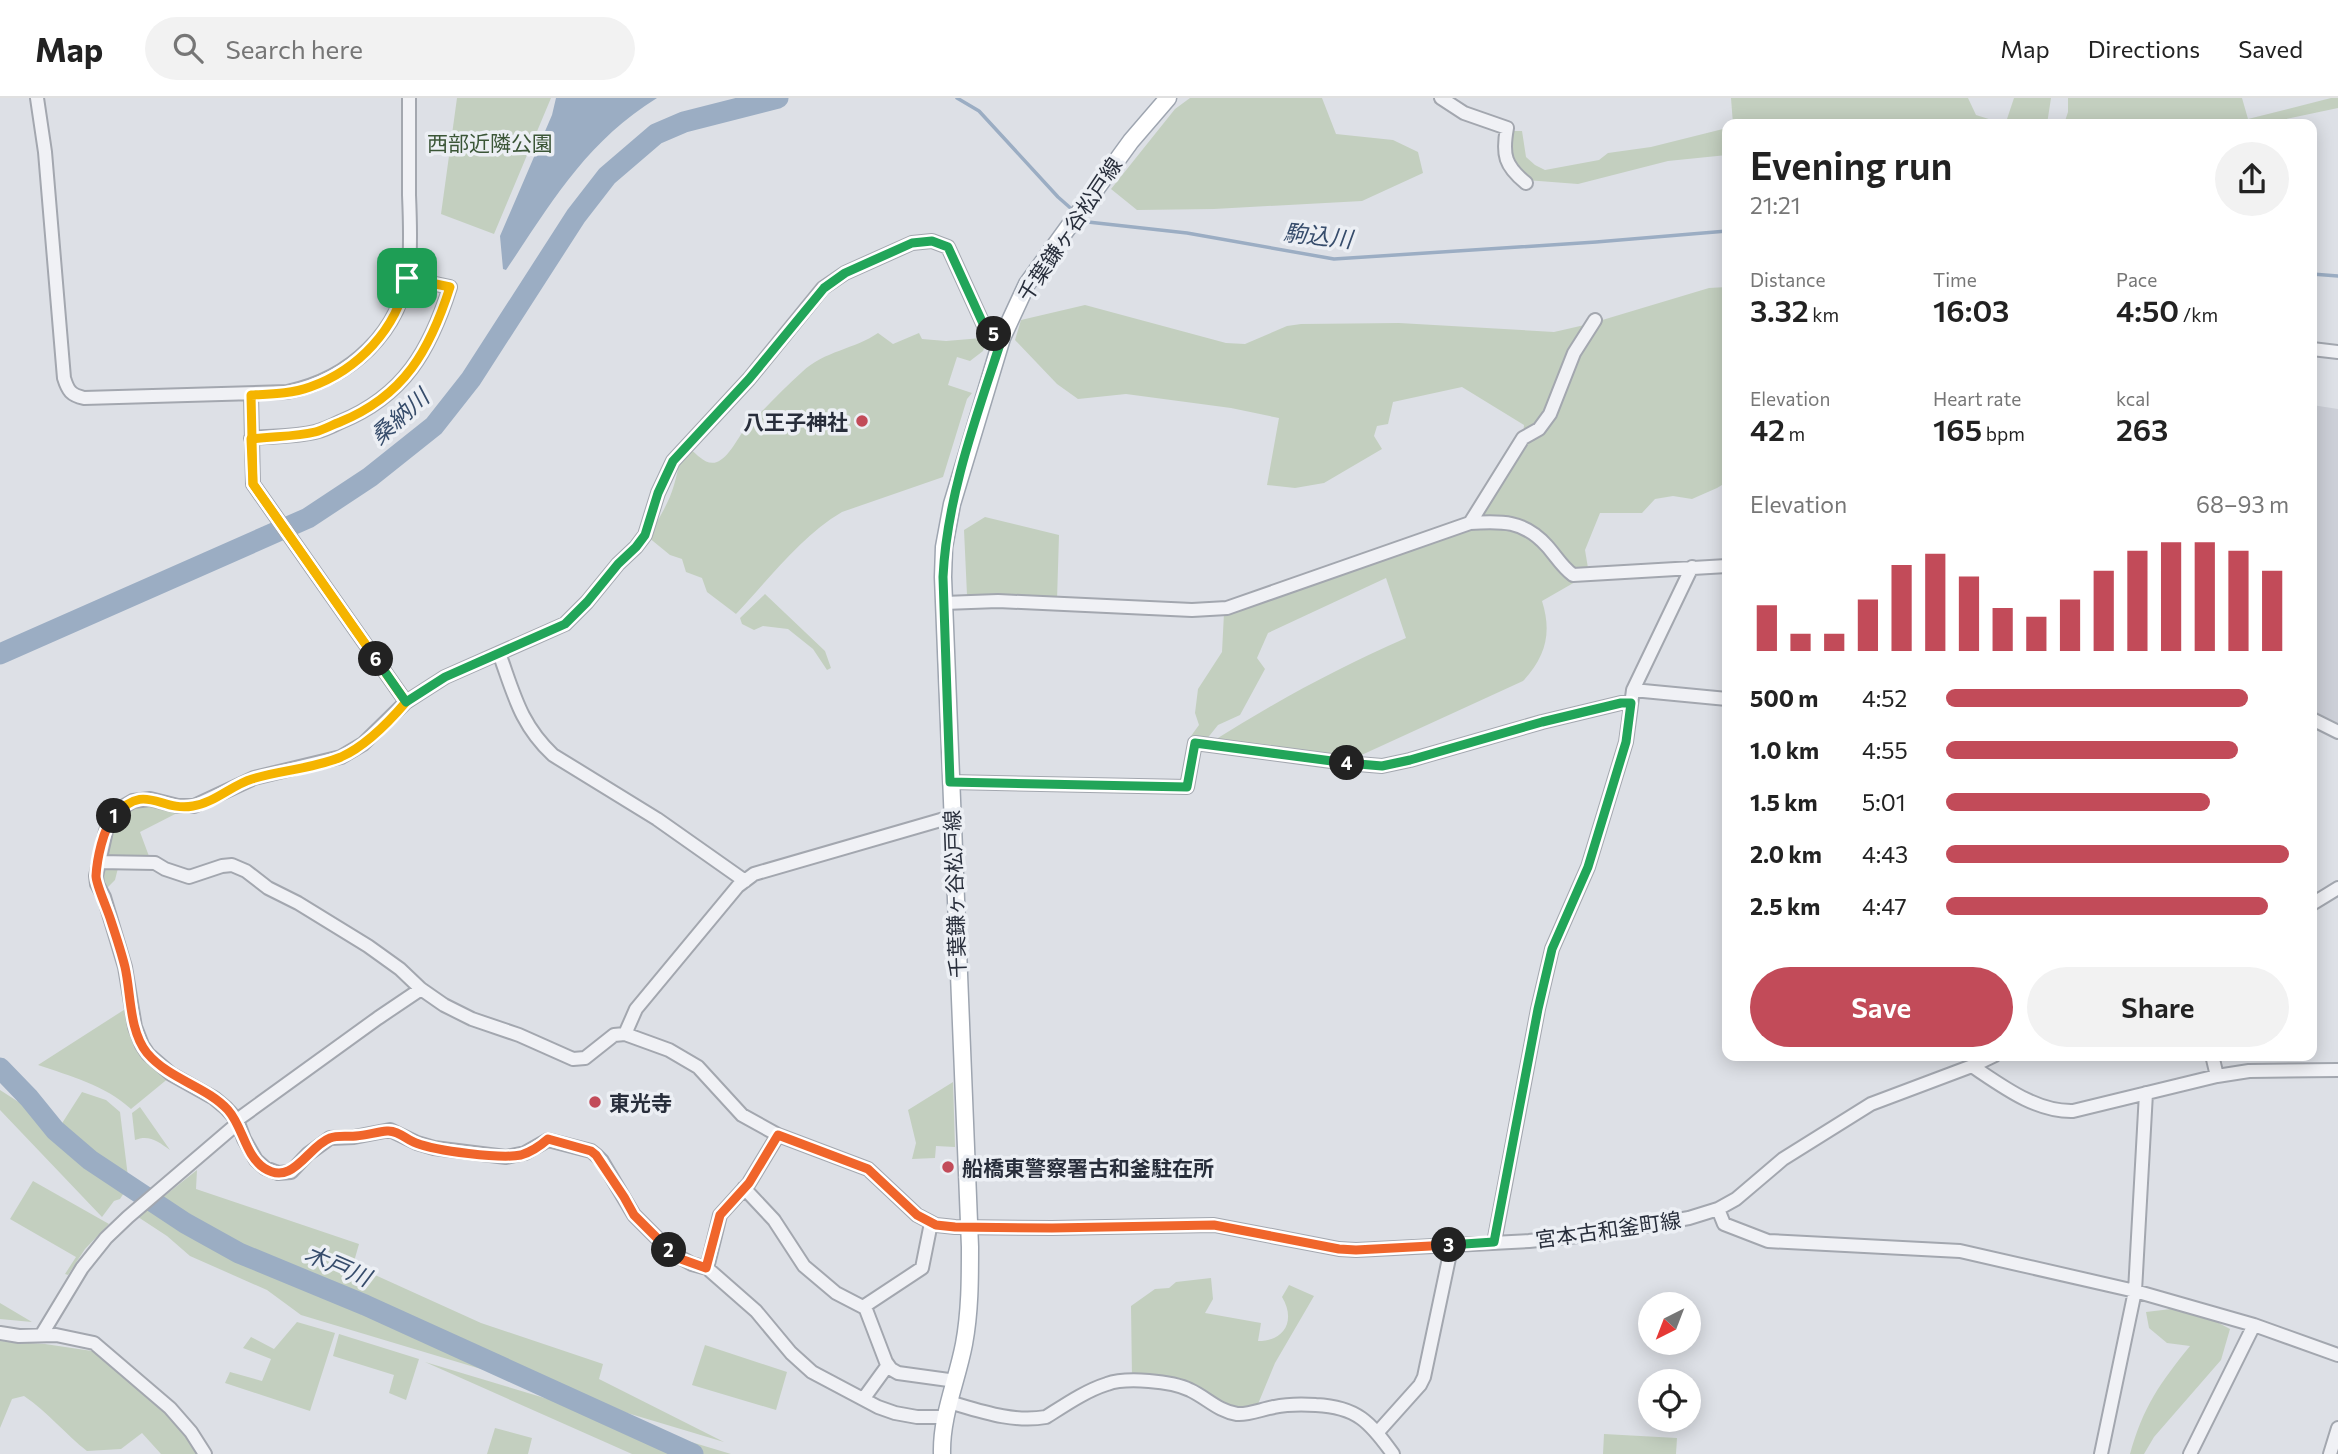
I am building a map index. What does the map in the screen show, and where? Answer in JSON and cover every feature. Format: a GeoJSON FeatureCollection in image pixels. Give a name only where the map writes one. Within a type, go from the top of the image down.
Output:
{"type":"FeatureCollection","features":[{"type":"Feature","properties":{"kind":"main road","name":"千葉鎌ヶ谷松戸線"},"geometry":{"type":"LineString","coordinates":[[942,1454],[946,1409],[956,1381],[969,1307],[970,1227],[951,817],[944,547],[952,504],[1002,338],[1027,284],[1131,141],[1168,98]]}},
{"type":"Feature","properties":{"kind":"street"},"geometry":{"type":"LineString","coordinates":[[37,98],[45,152],[64,378],[67,390],[84,398],[287,392],[308,388],[350,367],[368,351],[395,313],[407,278],[410,244],[408,98]]}},
{"type":"Feature","properties":{"kind":"street"},"geometry":{"type":"LineString","coordinates":[[1441,98],[1464,113],[1507,128],[1504,148],[1512,171],[1526,183]]}},
{"type":"Feature","properties":{"kind":"street"},"geometry":{"type":"LineString","coordinates":[[1002,338],[985,328],[948,247],[932,241],[912,243],[845,273],[824,288],[749,379],[673,461],[658,493],[645,535],[565,624],[445,677],[406,702],[363,744],[334,759],[254,778],[194,806],[178,806],[150,799],[130,802],[111,819],[103,839],[96,876],[125,967],[135,1027],[148,1054],[171,1074],[214,1098],[237,1122],[256,1160],[265,1168],[278,1173],[291,1171],[330,1138],[354,1137],[390,1130],[434,1148],[496,1156],[525,1153],[548,1139],[591,1151],[602,1161],[634,1215],[672,1253],[706,1268],[757,1311],[790,1353],[806,1367],[895,1413],[918,1417],[946,1409],[1036,1419],[1046,1417],[1108,1383],[1160,1382],[1193,1391],[1223,1411],[1241,1414],[1275,1406],[1337,1406],[1350,1411],[1377,1433],[1392,1454]]}},
{"type":"Feature","properties":{"kind":"street"},"geometry":{"type":"LineString","coordinates":[[251,439],[316,432],[362,413],[399,385],[424,352],[440,318],[450,287],[407,278]]}},
{"type":"Feature","properties":{"kind":"street"},"geometry":{"type":"LineString","coordinates":[[1470,523],[1523,438],[1539,429],[1550,414],[1574,353],[1595,320]]}},
{"type":"Feature","properties":{"kind":"street"},"geometry":{"type":"LineString","coordinates":[[2317,350],[2338,352]]}},
{"type":"Feature","properties":{"kind":"street"},"geometry":{"type":"LineString","coordinates":[[251,395],[253,484],[406,702]]}},
{"type":"Feature","properties":{"kind":"street"},"geometry":{"type":"LineString","coordinates":[[944,603],[998,601],[1192,610],[1227,608],[1470,523],[1507,521],[1545,543],[1564,568],[1573,575],[1722,566]]}},
{"type":"Feature","properties":{"kind":"street"},"geometry":{"type":"LineString","coordinates":[[1494,1242],[1552,949],[1588,867],[1626,742],[1632,696],[1692,567]]}},
{"type":"Feature","properties":{"kind":"street"},"geometry":{"type":"LineString","coordinates":[[499,653],[522,716],[540,743],[553,755],[657,819],[745,881]]}},
{"type":"Feature","properties":{"kind":"street"},"geometry":{"type":"LineString","coordinates":[[950,782],[1187,787],[1195,743],[1382,766],[1621,703],[1632,696],[1722,699]]}},
{"type":"Feature","properties":{"kind":"street"},"geometry":{"type":"LineString","coordinates":[[2317,722],[2338,732]]}},
{"type":"Feature","properties":{"kind":"street"},"geometry":{"type":"LineString","coordinates":[[625,1034],[636,1009],[737,886],[754,874],[951,817]]}},
{"type":"Feature","properties":{"kind":"street"},"geometry":{"type":"LineString","coordinates":[[99,862],[155,863],[190,877],[232,865],[380,954],[421,989],[444,1005],[472,1019],[519,1035],[573,1059],[585,1058],[614,1034],[625,1034],[692,1063],[742,1115],[778,1135],[868,1169],[917,1215],[931,1223],[922,1268],[865,1307]]}},
{"type":"Feature","properties":{"kind":"street"},"geometry":{"type":"LineString","coordinates":[[2317,901],[2338,888]]}},
{"type":"Feature","properties":{"kind":"street"},"geometry":{"type":"LineString","coordinates":[[42,1334],[82,1268],[106,1238],[128,1217],[237,1122],[421,989]]}},
{"type":"Feature","properties":{"kind":"street","name":"宮本古和釜町線"},"geometry":{"type":"LineString","coordinates":[[931,1223],[970,1227],[1214,1225],[1348,1250],[1494,1242],[1640,1228],[1718,1209],[1735,1199],[1783,1159],[1871,1104],[1982,1061]]}},
{"type":"Feature","properties":{"kind":"street"},"geometry":{"type":"LineString","coordinates":[[2213,1061],[2217,1076]]}},
{"type":"Feature","properties":{"kind":"street"},"geometry":{"type":"LineString","coordinates":[[1972,1066],[2012,1092],[2057,1112],[2073,1111],[2217,1076],[2249,1071],[2338,1070]]}},
{"type":"Feature","properties":{"kind":"street"},"geometry":{"type":"LineString","coordinates":[[2101,1454],[2135,1290],[2146,1093]]}},
{"type":"Feature","properties":{"kind":"street"},"geometry":{"type":"LineString","coordinates":[[706,1268],[720,1215],[744,1188],[778,1135]]}},
{"type":"Feature","properties":{"kind":"street"},"geometry":{"type":"LineString","coordinates":[[744,1188],[774,1220],[804,1266],[836,1293],[865,1307],[888,1365],[898,1373],[956,1381]]}},
{"type":"Feature","properties":{"kind":"street"},"geometry":{"type":"LineString","coordinates":[[1718,1209],[1724,1224],[1768,1241],[1960,1251],[2135,1290],[2254,1325],[2338,1355]]}},
{"type":"Feature","properties":{"kind":"street"},"geometry":{"type":"LineString","coordinates":[[1377,1433],[1424,1377],[1451,1244]]}},
{"type":"Feature","properties":{"kind":"street"},"geometry":{"type":"LineString","coordinates":[[2190,1454],[2254,1325]]}},
{"type":"Feature","properties":{"kind":"street"},"geometry":{"type":"LineString","coordinates":[[0,1334],[42,1334],[94,1343],[170,1408],[191,1432],[205,1454]]}},
{"type":"Feature","properties":{"kind":"street"},"geometry":{"type":"LineString","coordinates":[[864,1398],[888,1365]]}},
{"type":"Feature","properties":{"kind":"street"},"geometry":{"type":"LineString","coordinates":[[2330,1454],[2338,1428]]}},
{"type":"Feature","properties":{"kind":"shaded area"},"geometry":{"type":"Polygon","coordinates":[[[2317,406],[2338,409],[2338,728],[2317,715],[2317,406]]]}},
{"type":"Feature","properties":{"kind":"green space","name":"西部近隣公園"},"geometry":{"type":"Polygon","coordinates":[[[457,98],[551,98],[494,234],[441,214],[457,98]]]}},
{"type":"Feature","properties":{"kind":"green space"},"geometry":{"type":"Polygon","coordinates":[[[1190,98],[1322,98],[1336,134],[1393,140],[1418,152],[1423,173],[1362,201],[1137,210],[1111,189],[1175,109],[1190,98]]]}},
{"type":"Feature","properties":{"kind":"green space"},"geometry":{"type":"Polygon","coordinates":[[[1731,98],[1968,98],[1976,115],[1989,119],[1733,119],[1731,98]]]}},
{"type":"Feature","properties":{"kind":"green space"},"geometry":{"type":"Polygon","coordinates":[[[2014,98],[2051,98],[2048,119],[2007,119],[2014,98]]]}},
{"type":"Feature","properties":{"kind":"green space"},"geometry":{"type":"Polygon","coordinates":[[[2068,98],[2242,98],[2248,119],[2066,119],[2068,98]]]}},
{"type":"Feature","properties":{"kind":"green space"},"geometry":{"type":"Polygon","coordinates":[[[2331,98],[2338,98],[2338,108],[2286,119],[2248,119],[2331,98]]]}},
{"type":"Feature","properties":{"kind":"green space"},"geometry":{"type":"Polygon","coordinates":[[[1722,129],[1722,156],[1668,161],[1578,184],[1526,180],[1514,170],[1507,146],[1510,131],[1522,131],[1526,157],[1545,170],[1599,160],[1608,153],[1651,147],[1722,129]]]}},
{"type":"Feature","properties":{"kind":"green space"},"geometry":{"type":"Polygon","coordinates":[[[1722,287],[1722,485],[1692,499],[1673,496],[1655,499],[1642,513],[1600,513],[1585,550],[1589,574],[1542,601],[1546,623],[1545,644],[1537,662],[1523,681],[1355,758],[1213,741],[1308,686],[1406,638],[1386,578],[1268,633],[1257,658],[1265,669],[1240,715],[1218,725],[1206,740],[1191,746],[1191,736],[1199,725],[1195,713],[1198,689],[1222,652],[1224,613],[1471,527],[1523,436],[1524,425],[1462,387],[1393,402],[1388,424],[1377,426],[1374,436],[1382,449],[1324,483],[1295,488],[1267,485],[1279,418],[1231,408],[1126,394],[1078,399],[1057,384],[1015,340],[1021,320],[1085,305],[1226,343],[1245,344],[1287,326],[1301,324],[1399,323],[1554,332],[1709,288],[1722,287]]]}},
{"type":"Feature","properties":{"kind":"green space"},"geometry":{"type":"Polygon","coordinates":[[[878,333],[893,344],[919,333],[922,339],[946,341],[982,338],[985,346],[983,351],[970,361],[957,357],[948,385],[972,393],[967,399],[943,477],[842,512],[813,533],[736,614],[707,592],[702,578],[686,572],[682,559],[670,555],[648,537],[669,498],[680,462],[690,449],[709,462],[721,460],[745,429],[811,365],[878,333]]]}},
{"type":"Feature","properties":{"kind":"green space"},"geometry":{"type":"Polygon","coordinates":[[[985,517],[1059,535],[1057,600],[967,595],[964,530],[985,517]]]}},
{"type":"Feature","properties":{"kind":"green space"},"geometry":{"type":"Polygon","coordinates":[[[765,594],[825,651],[831,668],[827,670],[813,649],[788,629],[763,626],[754,630],[742,624],[740,618],[765,594]]]}},
{"type":"Feature","properties":{"kind":"green space"},"geometry":{"type":"Polygon","coordinates":[[[137,802],[183,810],[140,832],[150,859],[106,857],[114,821],[137,802]]]}},
{"type":"Feature","properties":{"kind":"green space"},"geometry":{"type":"Polygon","coordinates":[[[119,864],[115,880],[104,891],[101,882],[102,866],[119,864]]]}},
{"type":"Feature","properties":{"kind":"green space"},"geometry":{"type":"Polygon","coordinates":[[[130,1006],[133,1027],[170,1077],[131,1109],[99,1087],[38,1065],[130,1006]]]}},
{"type":"Feature","properties":{"kind":"green space"},"geometry":{"type":"Polygon","coordinates":[[[953,1082],[955,1147],[936,1146],[935,1158],[912,1159],[916,1143],[908,1110],[953,1082]]]}},
{"type":"Feature","properties":{"kind":"green space"},"geometry":{"type":"Polygon","coordinates":[[[0,1090],[59,1128],[82,1092],[106,1100],[120,1112],[129,1185],[120,1199],[114,1201],[102,1217],[0,1110],[0,1090]]]}},
{"type":"Feature","properties":{"kind":"green space"},"geometry":{"type":"Polygon","coordinates":[[[140,1107],[170,1150],[149,1138],[135,1140],[132,1113],[140,1107]]]}},
{"type":"Feature","properties":{"kind":"green space"},"geometry":{"type":"Polygon","coordinates":[[[197,1170],[196,1189],[359,1244],[353,1265],[481,1323],[603,1364],[599,1379],[724,1442],[301,1315],[267,1290],[190,1256],[167,1236],[138,1217],[197,1170]]]}},
{"type":"Feature","properties":{"kind":"green space"},"geometry":{"type":"Polygon","coordinates":[[[33,1181],[109,1224],[85,1249],[68,1275],[65,1274],[76,1257],[10,1219],[33,1181]]]}},
{"type":"Feature","properties":{"kind":"green space"},"geometry":{"type":"Polygon","coordinates":[[[1211,1278],[1213,1299],[1205,1313],[1261,1323],[1258,1341],[1275,1337],[1285,1328],[1288,1314],[1282,1297],[1289,1285],[1314,1296],[1275,1363],[1258,1404],[1242,1412],[1132,1378],[1131,1306],[1155,1289],[1169,1288],[1176,1282],[1211,1278]]]}},
{"type":"Feature","properties":{"kind":"green space"},"geometry":{"type":"Polygon","coordinates":[[[0,1303],[32,1322],[0,1319],[0,1303]]]}},
{"type":"Feature","properties":{"kind":"green space"},"geometry":{"type":"Polygon","coordinates":[[[2171,1309],[2204,1315],[2230,1329],[2221,1360],[2154,1437],[2144,1454],[2130,1454],[2154,1396],[2190,1346],[2167,1343],[2149,1328],[2146,1312],[2171,1309]]]}},
{"type":"Feature","properties":{"kind":"green space"},"geometry":{"type":"Polygon","coordinates":[[[297,1322],[335,1333],[310,1411],[225,1383],[230,1372],[262,1381],[271,1359],[243,1348],[251,1337],[274,1349],[297,1322]]]}},
{"type":"Feature","properties":{"kind":"green space"},"geometry":{"type":"Polygon","coordinates":[[[339,1334],[419,1359],[406,1400],[389,1393],[394,1375],[333,1356],[339,1334]]]}},
{"type":"Feature","properties":{"kind":"green space"},"geometry":{"type":"Polygon","coordinates":[[[0,1341],[92,1351],[166,1409],[186,1432],[199,1454],[161,1454],[142,1433],[121,1449],[87,1451],[24,1396],[12,1399],[0,1428],[0,1341]]]}},
{"type":"Feature","properties":{"kind":"green space"},"geometry":{"type":"Polygon","coordinates":[[[705,1345],[787,1372],[776,1410],[692,1385],[705,1345]]]}},
{"type":"Feature","properties":{"kind":"green space"},"geometry":{"type":"Polygon","coordinates":[[[425,1362],[731,1454],[632,1454],[425,1362]]]}},
{"type":"Feature","properties":{"kind":"green space"},"geometry":{"type":"Polygon","coordinates":[[[495,1428],[532,1438],[528,1454],[487,1454],[495,1428]]]}},
{"type":"Feature","properties":{"kind":"green space"},"geometry":{"type":"Polygon","coordinates":[[[1604,1434],[1677,1438],[1676,1454],[1603,1454],[1604,1434]]]}},
{"type":"Feature","properties":{"kind":"water"},"geometry":{"type":"Polygon","coordinates":[[[556,98],[657,98],[610,134],[590,154],[555,198],[506,270],[503,269],[500,236],[552,115],[556,98]]]}},
{"type":"Feature","properties":{"kind":"waterway","name":"桑納川"},"geometry":{"type":"LineString","coordinates":[[0,654],[308,518],[370,477],[434,426],[471,379],[576,216],[607,176],[656,134],[684,122],[778,98]]}},
{"type":"Feature","properties":{"kind":"waterway","name":"駒込川"},"geometry":{"type":"LineString","coordinates":[[957,98],[979,111],[1075,212]]}},
{"type":"Feature","properties":{"kind":"waterway","name":"駒込川"},"geometry":{"type":"LineString","coordinates":[[1081,216],[1088,222],[1187,233],[1334,259],[1722,231]]}},
{"type":"Feature","properties":{"kind":"waterway","name":"駒込川"},"geometry":{"type":"LineString","coordinates":[[2317,274],[2338,276]]}},
{"type":"Feature","properties":{"kind":"waterway","name":"木戸川"},"geometry":{"type":"LineString","coordinates":[[0,1068],[55,1130],[90,1160],[185,1223],[239,1253],[365,1305],[693,1454]]}},
{"type":"Feature","properties":{"kind":"place","name":"八王子神社"},"geometry":{"type":"Point","coordinates":[862,421]}},
{"type":"Feature","properties":{"kind":"place","name":"東光寺"},"geometry":{"type":"Point","coordinates":[595,1102]}},
{"type":"Feature","properties":{"kind":"place","name":"船橋東警察署古和釜駐在所"},"geometry":{"type":"Point","coordinates":[948,1167]}},
{"type":"Feature","properties":{"kind":"route"},"geometry":{"type":"LineString","coordinates":[[407,278],[395,313],[379,338],[350,367],[308,388],[251,395],[251,410],[251,452],[253,484],[406,702],[363,744],[341,757],[254,778],[199,805],[178,806],[150,799],[130,802],[111,819],[103,839],[96,876],[125,967],[135,1027],[142,1045],[148,1054],[171,1074],[214,1098],[226,1108],[237,1120],[256,1160],[265,1168],[278,1173],[291,1171],[330,1138],[354,1137],[390,1130],[434,1148],[506,1157],[533,1150],[548,1139],[591,1151],[596,1155],[634,1215],[678,1258],[706,1268],[720,1215],[749,1183],[778,1135],[868,1169],[917,1215],[936,1225],[1052,1228],[1214,1225],[1356,1250],[1494,1242],[1552,949],[1588,867],[1626,742],[1631,703],[1542,722],[1382,766],[1195,743],[1187,787],[950,782],[944,547],[952,504],[1002,338],[985,328],[948,247],[932,241],[912,243],[881,256],[845,273],[824,288],[749,379],[673,461],[658,493],[645,535],[565,624],[445,677],[406,702],[298,548],[253,484],[251,452],[251,439],[316,432],[362,413],[399,385],[424,352],[440,318],[450,287],[407,278]]}}]}
